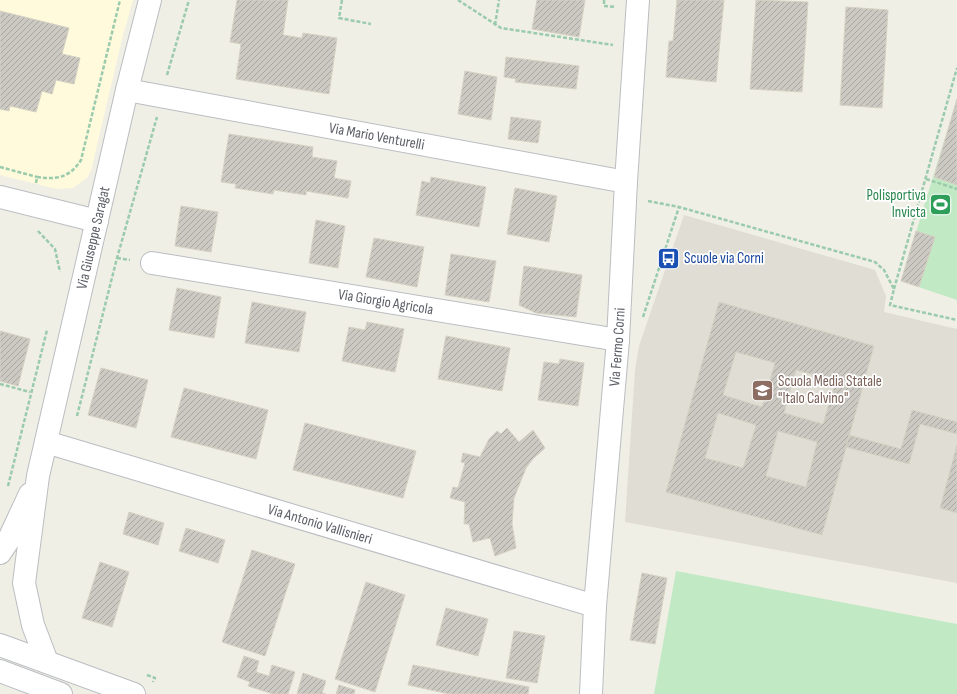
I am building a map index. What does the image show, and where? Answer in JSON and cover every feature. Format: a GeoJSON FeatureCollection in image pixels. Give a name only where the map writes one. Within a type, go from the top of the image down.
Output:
{"type":"FeatureCollection","features":[{"type":"Feature","properties":{"kind":"street","name":"Via Giuseppe Saragat"},"geometry":{"type":"LineString","coordinates":[[47,662],[33,625],[24,582],[38,476],[127,90],[150,0]]}},
{"type":"Feature","properties":{"kind":"street","name":"Via Fermo Corni"},"geometry":{"type":"LineString","coordinates":[[591,694],[595,606],[618,340],[638,0]]}},
{"type":"Feature","properties":{"kind":"street","name":"Via Mario Venturelli"},"geometry":{"type":"LineString","coordinates":[[127,90],[626,189]]}},
{"type":"Feature","properties":{"kind":"street"},"geometry":{"type":"LineString","coordinates":[[0,197],[97,221]]}},
{"type":"Feature","properties":{"kind":"street","name":"Via Giorgio Agricola"},"geometry":{"type":"LineString","coordinates":[[152,263],[618,340]]}},
{"type":"Feature","properties":{"kind":"street","name":"Via Antonio Vallisnieri"},"geometry":{"type":"LineString","coordinates":[[46,442],[595,606]]}},
{"type":"Feature","properties":{"kind":"street","name":"Via Giuseppe Saragat"},"geometry":{"type":"LineString","coordinates":[[0,553],[8,541],[38,476]]}},
{"type":"Feature","properties":{"kind":"street"},"geometry":{"type":"LineString","coordinates":[[0,645],[134,694]]}},
{"type":"Feature","properties":{"kind":"street"},"geometry":{"type":"LineString","coordinates":[[0,671],[61,694]]}},
{"type":"Feature","properties":{"kind":"path"},"geometry":{"type":"LineString","coordinates":[[0,168],[37,177],[58,179],[75,169],[82,160],[120,0]]}},
{"type":"Feature","properties":{"kind":"path"},"geometry":{"type":"LineString","coordinates":[[69,449],[117,258],[162,97],[170,61],[189,0]]}},
{"type":"Feature","properties":{"kind":"path"},"geometry":{"type":"LineString","coordinates":[[342,0],[339,18],[371,24]]}},
{"type":"Feature","properties":{"kind":"path"},"geometry":{"type":"LineString","coordinates":[[458,0],[495,25],[507,29],[614,45]]}},
{"type":"Feature","properties":{"kind":"path"},"geometry":{"type":"LineString","coordinates":[[495,25],[500,0]]}},
{"type":"Feature","properties":{"kind":"path"},"geometry":{"type":"LineString","coordinates":[[604,0],[604,6],[618,7]]}},
{"type":"Feature","properties":{"kind":"path"},"geometry":{"type":"LineString","coordinates":[[957,68],[890,305],[957,320]]}},
{"type":"Feature","properties":{"kind":"path"},"geometry":{"type":"LineString","coordinates":[[37,177],[25,224],[38,231],[55,250],[59,261],[60,278]]}},
{"type":"Feature","properties":{"kind":"path"},"geometry":{"type":"LineString","coordinates":[[926,179],[957,189]]}},
{"type":"Feature","properties":{"kind":"path"},"geometry":{"type":"LineString","coordinates":[[626,189],[679,207],[875,262],[884,270],[894,289]]}},
{"type":"Feature","properties":{"kind":"path"},"geometry":{"type":"LineString","coordinates":[[7,488],[48,323]]}},
{"type":"Feature","properties":{"kind":"path"},"geometry":{"type":"LineString","coordinates":[[0,384],[30,392]]}},
{"type":"Feature","properties":{"kind":"path"},"geometry":{"type":"LineString","coordinates":[[140,673],[155,678]]}},
{"type":"Feature","properties":{"kind":"shaded area"},"geometry":{"type":"Polygon","coordinates":[[[0,0],[133,0],[122,39],[91,171],[87,178],[73,188],[57,189],[0,175],[0,0]]]}},
{"type":"Feature","properties":{"kind":"shaded area","name":"Scuola Media Statale \"Italo Calvino\""},"geometry":{"type":"Polygon","coordinates":[[[684,215],[875,270],[886,296],[884,312],[957,329],[957,583],[625,522],[635,370],[639,346],[684,215]]]}},
{"type":"Feature","properties":{"kind":"green space","name":"Polisportiva Invicta"},"geometry":{"type":"Polygon","coordinates":[[[957,99],[957,300],[901,281],[957,99]]]}},
{"type":"Feature","properties":{"kind":"green space"},"geometry":{"type":"Polygon","coordinates":[[[676,571],[957,624],[957,694],[654,694],[676,571]]]}},
{"type":"Feature","properties":{"kind":"building"},"geometry":{"type":"Polygon","coordinates":[[[237,0],[288,0],[283,35],[302,38],[303,33],[337,38],[329,94],[236,79],[241,44],[230,42],[237,0]]]}},
{"type":"Feature","properties":{"kind":"building"},"geometry":{"type":"Polygon","coordinates":[[[537,0],[585,0],[579,37],[532,29],[537,0]]]}},
{"type":"Feature","properties":{"kind":"building"},"geometry":{"type":"Polygon","coordinates":[[[677,0],[724,0],[716,82],[666,77],[669,41],[673,41],[677,0]]]}},
{"type":"Feature","properties":{"kind":"building"},"geometry":{"type":"Polygon","coordinates":[[[756,0],[808,2],[802,92],[750,89],[756,0]]]}},
{"type":"Feature","properties":{"kind":"building"},"geometry":{"type":"Polygon","coordinates":[[[846,7],[888,10],[882,108],[840,105],[846,7]]]}},
{"type":"Feature","properties":{"kind":"building"},"geometry":{"type":"Polygon","coordinates":[[[0,11],[69,28],[62,54],[80,58],[74,84],[56,80],[52,94],[42,91],[36,112],[10,106],[9,111],[0,109],[0,11]]]}},
{"type":"Feature","properties":{"kind":"building"},"geometry":{"type":"Polygon","coordinates":[[[506,57],[579,66],[576,89],[515,82],[516,79],[504,77],[506,57]]]}},
{"type":"Feature","properties":{"kind":"building"},"geometry":{"type":"Polygon","coordinates":[[[465,71],[497,77],[491,120],[458,114],[465,71]]]}},
{"type":"Feature","properties":{"kind":"building"},"geometry":{"type":"Polygon","coordinates":[[[957,99],[957,185],[934,177],[957,99]]]}},
{"type":"Feature","properties":{"kind":"building"},"geometry":{"type":"Polygon","coordinates":[[[511,117],[541,121],[538,143],[508,139],[511,117]]]}},
{"type":"Feature","properties":{"kind":"building"},"geometry":{"type":"Polygon","coordinates":[[[229,134],[313,147],[312,157],[337,161],[334,178],[351,181],[348,198],[306,191],[306,195],[274,190],[273,194],[235,188],[236,184],[221,182],[229,134]]]}},
{"type":"Feature","properties":{"kind":"building"},"geometry":{"type":"Polygon","coordinates":[[[431,177],[486,187],[479,227],[416,215],[422,181],[430,183],[431,177]]]}},
{"type":"Feature","properties":{"kind":"building"},"geometry":{"type":"Polygon","coordinates":[[[515,188],[557,196],[549,242],[507,234],[515,188]]]}},
{"type":"Feature","properties":{"kind":"building"},"geometry":{"type":"Polygon","coordinates":[[[181,206],[218,212],[211,252],[175,246],[181,206]]]}},
{"type":"Feature","properties":{"kind":"building"},"geometry":{"type":"Polygon","coordinates":[[[316,220],[345,226],[338,268],[309,263],[316,220]]]}},
{"type":"Feature","properties":{"kind":"building"},"geometry":{"type":"Polygon","coordinates":[[[916,231],[935,237],[919,287],[901,281],[916,231]]]}},
{"type":"Feature","properties":{"kind":"building"},"geometry":{"type":"Polygon","coordinates":[[[374,238],[424,247],[417,287],[366,277],[374,238]]]}},
{"type":"Feature","properties":{"kind":"building"},"geometry":{"type":"Polygon","coordinates":[[[451,254],[496,261],[489,302],[445,295],[451,254]]]}},
{"type":"Feature","properties":{"kind":"building"},"geometry":{"type":"Polygon","coordinates":[[[524,266],[582,275],[576,317],[536,313],[519,305],[524,266]]]}},
{"type":"Feature","properties":{"kind":"building"},"geometry":{"type":"Polygon","coordinates":[[[177,288],[221,297],[214,338],[169,330],[177,288]]]}},
{"type":"Feature","properties":{"kind":"building"},"geometry":{"type":"Polygon","coordinates":[[[252,302],[306,312],[299,352],[245,343],[252,302]]]}},
{"type":"Feature","properties":{"kind":"building"},"geometry":{"type":"Polygon","coordinates":[[[719,302],[874,346],[822,535],[666,492],[719,302]],[[736,352],[723,395],[762,407],[775,363],[736,352]],[[796,370],[784,413],[823,424],[836,381],[796,370]],[[718,413],[705,458],[743,468],[756,425],[718,413]],[[778,431],[766,476],[806,487],[817,442],[778,431]]]}},
{"type":"Feature","properties":{"kind":"building"},"geometry":{"type":"Polygon","coordinates":[[[367,322],[404,329],[395,372],[342,361],[349,327],[365,330],[367,322]]]}},
{"type":"Feature","properties":{"kind":"building"},"geometry":{"type":"Polygon","coordinates":[[[0,331],[30,339],[18,386],[0,381],[0,331]]]}},
{"type":"Feature","properties":{"kind":"building"},"geometry":{"type":"Polygon","coordinates":[[[446,336],[510,348],[502,391],[438,379],[446,336]]]}},
{"type":"Feature","properties":{"kind":"building"},"geometry":{"type":"Polygon","coordinates":[[[560,359],[584,363],[578,406],[538,400],[544,362],[559,364],[560,359]]]}},
{"type":"Feature","properties":{"kind":"building"},"geometry":{"type":"Polygon","coordinates":[[[101,368],[148,380],[136,428],[88,415],[101,368]]]}},
{"type":"Feature","properties":{"kind":"building"},"geometry":{"type":"Polygon","coordinates":[[[184,388],[268,410],[256,459],[171,437],[184,388]]]}},
{"type":"Feature","properties":{"kind":"building"},"geometry":{"type":"Polygon","coordinates":[[[912,410],[957,422],[957,434],[920,424],[909,464],[846,447],[849,435],[901,449],[912,410]]]}},
{"type":"Feature","properties":{"kind":"building"},"geometry":{"type":"Polygon","coordinates":[[[305,423],[416,451],[403,498],[293,470],[305,423]]]}},
{"type":"Feature","properties":{"kind":"building"},"geometry":{"type":"Polygon","coordinates":[[[507,428],[519,442],[533,430],[545,448],[526,468],[514,498],[512,524],[516,548],[495,556],[490,538],[473,542],[469,524],[464,524],[465,502],[450,498],[453,487],[458,488],[465,463],[461,462],[463,453],[480,457],[489,439],[497,431],[501,434],[507,428]]]}},
{"type":"Feature","properties":{"kind":"building"},"geometry":{"type":"Polygon","coordinates":[[[957,445],[957,513],[940,508],[957,445]]]}},
{"type":"Feature","properties":{"kind":"building"},"geometry":{"type":"Polygon","coordinates":[[[129,512],[164,523],[158,545],[123,534],[129,512]]]}},
{"type":"Feature","properties":{"kind":"building"},"geometry":{"type":"Polygon","coordinates":[[[186,528],[225,540],[218,563],[179,551],[186,528]]]}},
{"type":"Feature","properties":{"kind":"building"},"geometry":{"type":"Polygon","coordinates":[[[252,550],[295,564],[265,656],[222,642],[252,550]]]}},
{"type":"Feature","properties":{"kind":"building"},"geometry":{"type":"Polygon","coordinates":[[[100,562],[129,572],[112,627],[82,618],[100,562]]]}},
{"type":"Feature","properties":{"kind":"building"},"geometry":{"type":"Polygon","coordinates":[[[642,573],[667,578],[655,644],[630,640],[642,573]]]}},
{"type":"Feature","properties":{"kind":"building"},"geometry":{"type":"Polygon","coordinates":[[[366,582],[405,595],[375,692],[335,679],[366,582]]]}},
{"type":"Feature","properties":{"kind":"building"},"geometry":{"type":"Polygon","coordinates":[[[446,608],[488,619],[478,656],[436,645],[446,608]]]}},
{"type":"Feature","properties":{"kind":"building"},"geometry":{"type":"Polygon","coordinates":[[[514,631],[545,636],[537,683],[506,678],[514,631]]]}},
{"type":"Feature","properties":{"kind":"building"},"geometry":{"type":"Polygon","coordinates":[[[244,656],[259,661],[256,672],[269,676],[272,665],[295,672],[288,694],[273,694],[248,686],[250,682],[237,677],[244,656]]]}},
{"type":"Feature","properties":{"kind":"building"},"geometry":{"type":"Polygon","coordinates":[[[413,665],[529,687],[528,694],[449,694],[408,685],[413,665]]]}},
{"type":"Feature","properties":{"kind":"building"},"geometry":{"type":"Polygon","coordinates":[[[303,673],[326,681],[322,693],[326,694],[297,694],[303,673]]]}},
{"type":"Feature","properties":{"kind":"building"},"geometry":{"type":"Polygon","coordinates":[[[339,685],[355,690],[354,694],[336,694],[339,685]]]}},
{"type":"Feature","properties":{"kind":"place","name":"Polisportiva Invicta"},"geometry":{"type":"Point","coordinates":[941,204]}},
{"type":"Feature","properties":{"kind":"place","name":"Scuole via Corni"},"geometry":{"type":"Point","coordinates":[668,258]}},
{"type":"Feature","properties":{"kind":"place","name":"Scuola Media Statale \"Italo Calvino\""},"geometry":{"type":"Point","coordinates":[763,390]}}]}
